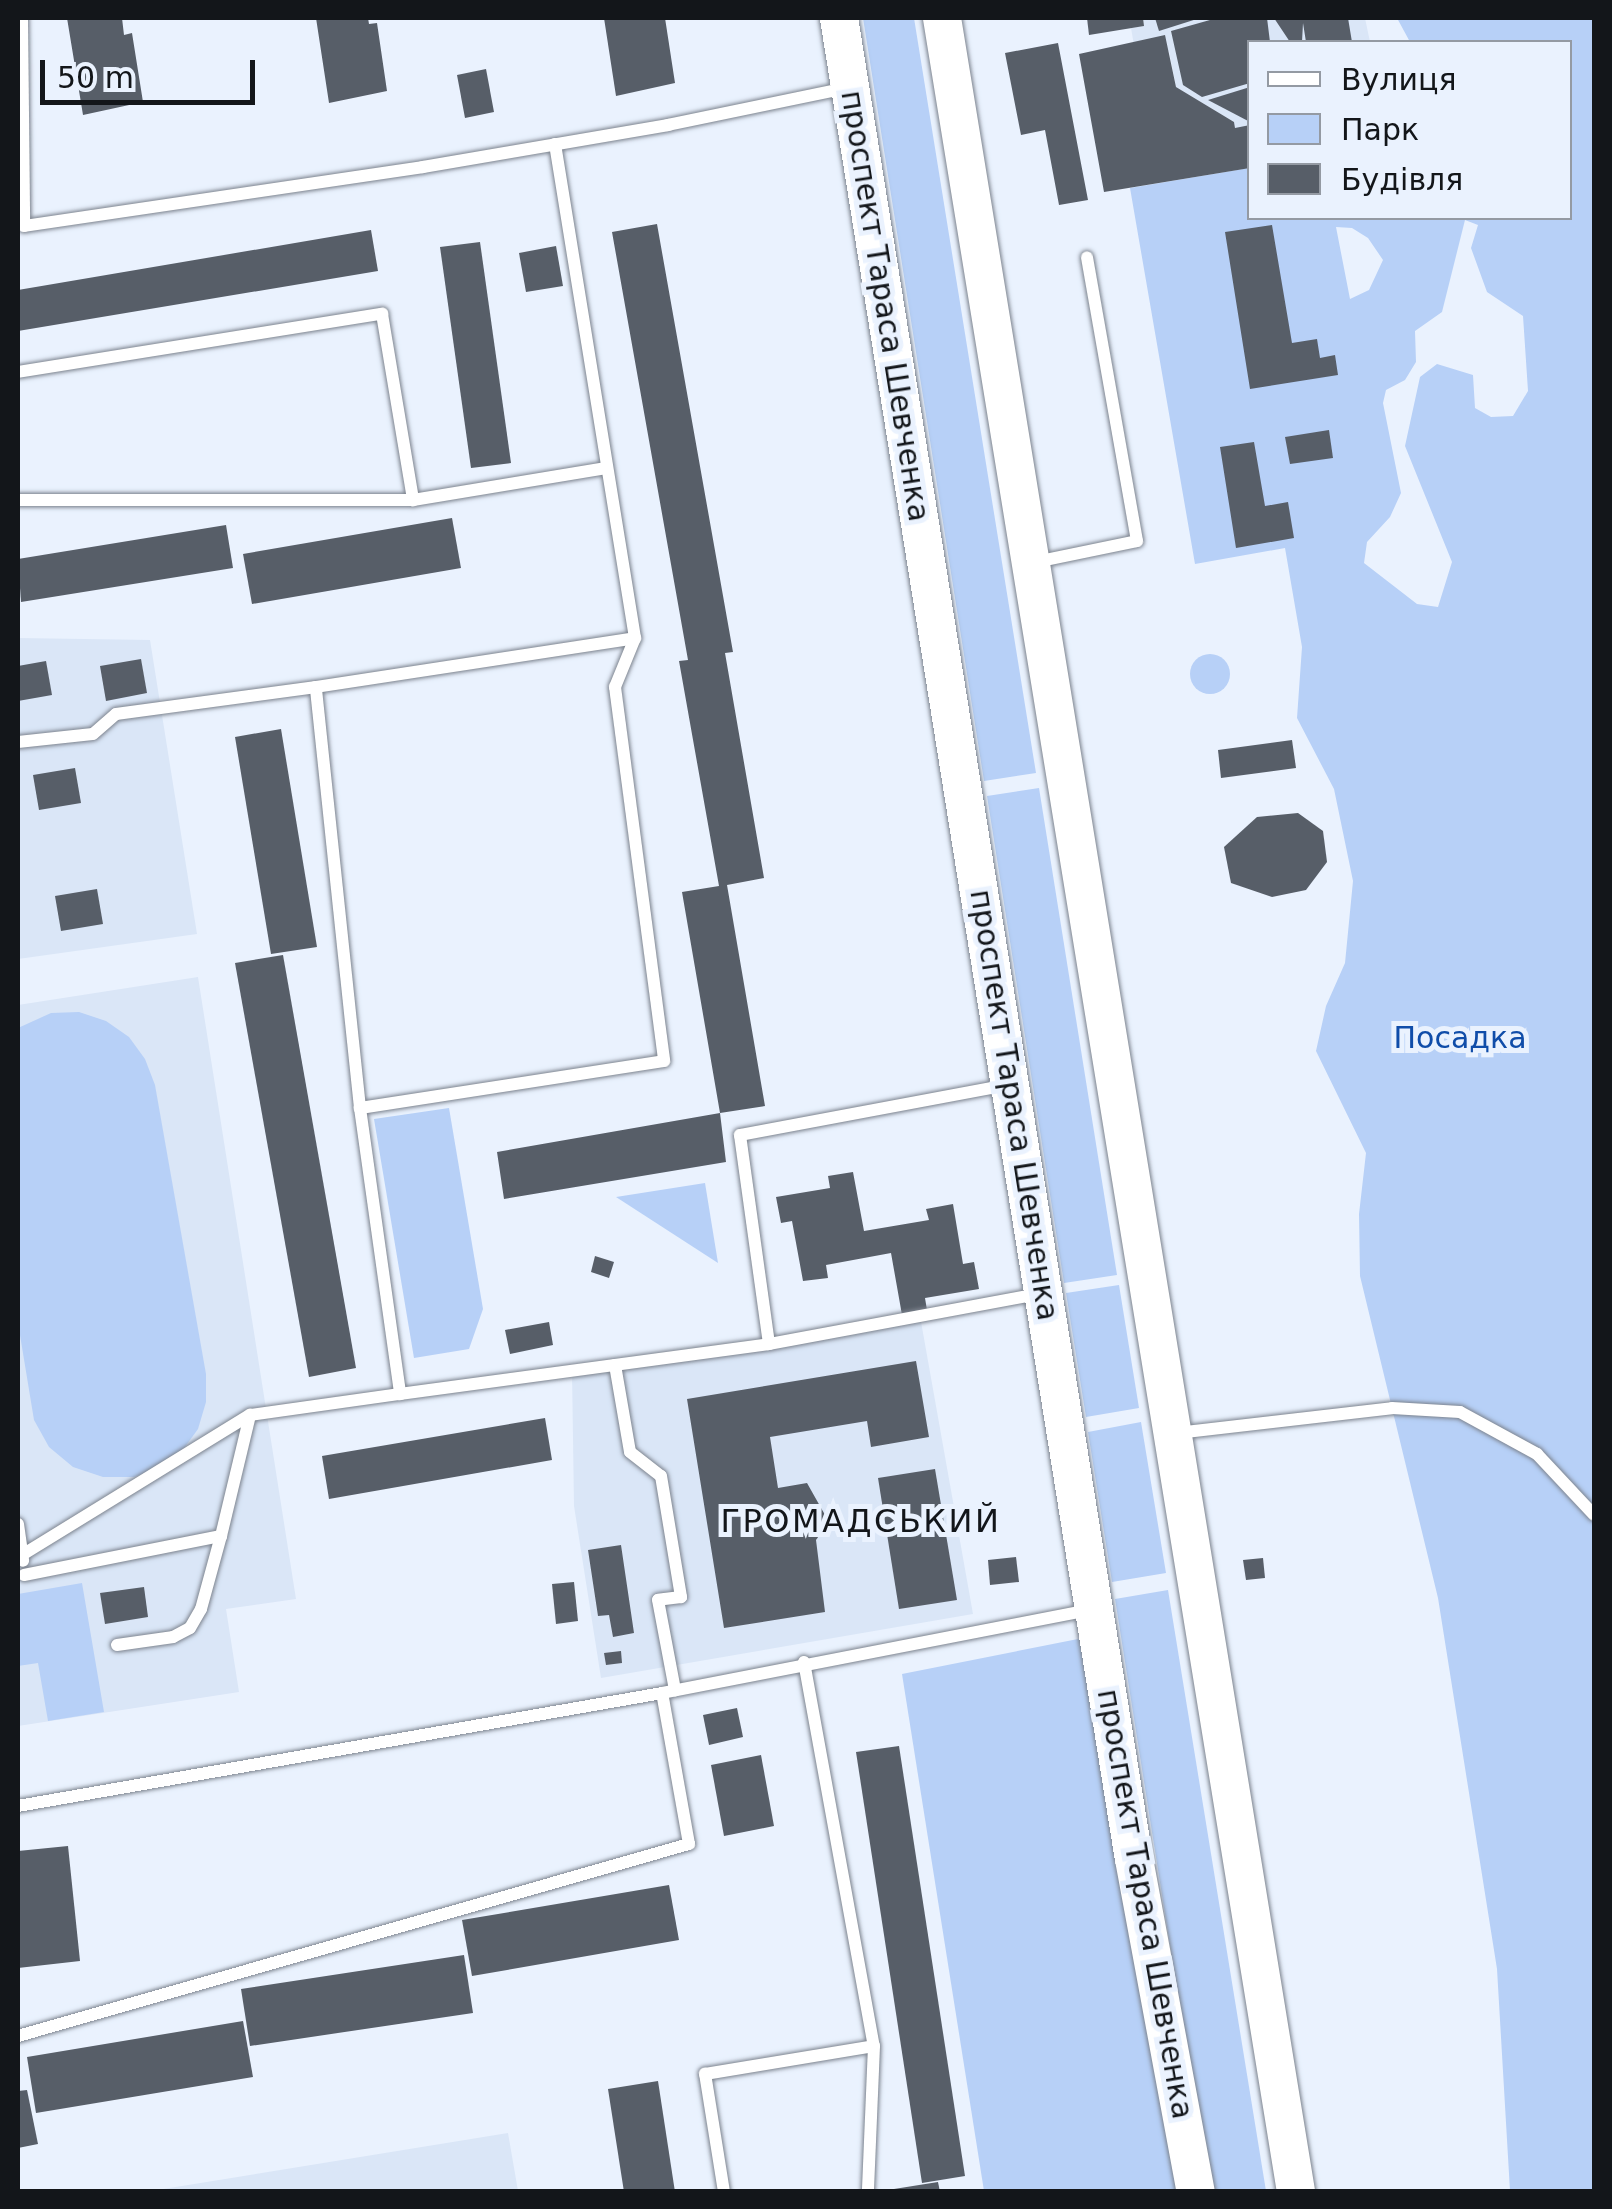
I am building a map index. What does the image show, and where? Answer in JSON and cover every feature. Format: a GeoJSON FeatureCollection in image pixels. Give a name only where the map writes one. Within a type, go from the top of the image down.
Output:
{"type":"FeatureCollection","features":[{"type":"Feature","properties":{"kind":"main road","name":"проспект Тараса Шевченка"},"geometry":{"type":"LineString","coordinates":[[839,18],[1134,1859],[1196,2192]]}},
{"type":"Feature","properties":{"kind":"main road"},"geometry":{"type":"LineString","coordinates":[[942,18],[1296,2192]]}},
{"type":"Feature","properties":{"kind":"lane"},"geometry":{"type":"LineString","coordinates":[[22,18],[19,36],[24,226],[554,144],[850,87]]}},
{"type":"Feature","properties":{"kind":"lane"},"geometry":{"type":"LineString","coordinates":[[360,1108],[664,1062],[616,687],[635,638],[554,144]]}},
{"type":"Feature","properties":{"kind":"lane"},"geometry":{"type":"LineString","coordinates":[[1029,564],[1137,541],[1087,257]]}},
{"type":"Feature","properties":{"kind":"lane"},"geometry":{"type":"LineString","coordinates":[[18,372],[382,314],[412,500]]}},
{"type":"Feature","properties":{"kind":"lane"},"geometry":{"type":"LineString","coordinates":[[18,500],[412,500],[606,468]]}},
{"type":"Feature","properties":{"kind":"lane"},"geometry":{"type":"LineString","coordinates":[[18,742],[94,734],[116,714],[635,638]]}},
{"type":"Feature","properties":{"kind":"lane"},"geometry":{"type":"LineString","coordinates":[[316,687],[360,1108],[400,1394]]}},
{"type":"Feature","properties":{"kind":"lane"},"geometry":{"type":"LineString","coordinates":[[769,1344],[740,1134],[1010,1084]]}},
{"type":"Feature","properties":{"kind":"lane"},"geometry":{"type":"LineString","coordinates":[[22,1556],[250,1414],[769,1344],[1044,1293]]}},
{"type":"Feature","properties":{"kind":"lane"},"geometry":{"type":"LineString","coordinates":[[18,2036],[690,1844],[658,1600],[681,1597],[661,1476],[630,1452],[615,1365]]}},
{"type":"Feature","properties":{"kind":"lane"},"geometry":{"type":"LineString","coordinates":[[1170,1434],[1392,1408],[1460,1412],[1537,1454],[1594,1516]]}},
{"type":"Feature","properties":{"kind":"lane"},"geometry":{"type":"LineString","coordinates":[[117,1645],[173,1636],[190,1628],[202,1609],[250,1414]]}},
{"type":"Feature","properties":{"kind":"lane"},"geometry":{"type":"LineString","coordinates":[[18,1524],[21,1576],[221,1536]]}},
{"type":"Feature","properties":{"kind":"lane"},"geometry":{"type":"LineString","coordinates":[[18,1806],[668,1691],[1095,1609]]}},
{"type":"Feature","properties":{"kind":"lane"},"geometry":{"type":"LineString","coordinates":[[804,1662],[874,2046],[868,2192]]}},
{"type":"Feature","properties":{"kind":"lane"},"geometry":{"type":"LineString","coordinates":[[724,2192],[705,2074],[874,2046]]}},
{"type":"Feature","properties":{"kind":"shaded area"},"geometry":{"type":"Polygon","coordinates":[[[1143,18],[1365,18],[1370,40],[1247,40],[1247,144],[1238,146],[1234,122],[1176,87],[1169,51],[1136,57],[1131,28],[1144,26],[1143,18]]]}},
{"type":"Feature","properties":{"kind":"shaded area"},"geometry":{"type":"Polygon","coordinates":[[[18,638],[150,640],[197,934],[18,959],[18,638]]]}},
{"type":"Feature","properties":{"kind":"shaded area"},"geometry":{"type":"Polygon","coordinates":[[[198,977],[296,1599],[226,1609],[239,1692],[18,1726],[18,1005],[198,977]]]}},
{"type":"Feature","properties":{"kind":"shaded area"},"geometry":{"type":"Polygon","coordinates":[[[920,1316],[973,1614],[601,1678],[574,1506],[572,1371],[920,1316]]]}},
{"type":"Feature","properties":{"kind":"shaded area"},"geometry":{"type":"Polygon","coordinates":[[[508,2133],[518,2191],[151,2191],[508,2133]]]}},
{"type":"Feature","properties":{"kind":"green space"},"geometry":{"type":"Polygon","coordinates":[[[863,18],[914,18],[1036,773],[984,781],[863,18]]]}},
{"type":"Feature","properties":{"kind":"green space","name":"Посадка"},"geometry":{"type":"Polygon","coordinates":[[[1397,18],[1594,18],[1594,2191],[1510,2191],[1497,1969],[1438,1598],[1360,1276],[1359,1214],[1366,1153],[1316,1051],[1326,1006],[1345,963],[1353,881],[1334,789],[1297,718],[1302,647],[1285,548],[1195,564],[1130,188],[1247,168],[1247,220],[1465,220],[1572,220],[1572,40],[1409,40],[1397,18]],[[1465,220],[1442,312],[1415,331],[1416,362],[1405,380],[1386,390],[1383,403],[1401,493],[1390,517],[1367,542],[1364,563],[1417,604],[1438,607],[1452,562],[1405,446],[1420,377],[1437,364],[1473,375],[1475,408],[1491,417],[1513,416],[1528,391],[1523,316],[1487,292],[1471,248],[1478,225],[1465,220]],[[1336,227],[1350,299],[1369,290],[1383,260],[1368,238],[1352,228],[1336,227]]]}},
{"type":"Feature","properties":{"kind":"green space"},"geometry":{"type":"Polygon","coordinates":[[[1210,654],[1224,660],[1230,674],[1224,688],[1210,694],[1196,688],[1190,674],[1196,660],[1210,654]]]}},
{"type":"Feature","properties":{"kind":"green space"},"geometry":{"type":"Polygon","coordinates":[[[1039,788],[1117,1275],[1064,1283],[987,796],[1039,788]]]}},
{"type":"Feature","properties":{"kind":"green space"},"geometry":{"type":"Polygon","coordinates":[[[79,1012],[106,1021],[129,1037],[145,1059],[155,1085],[206,1374],[206,1402],[198,1429],[182,1451],[160,1468],[134,1477],[103,1477],[73,1467],[49,1447],[34,1420],[18,1323],[18,1028],[51,1013],[79,1012]]]}},
{"type":"Feature","properties":{"kind":"green space"},"geometry":{"type":"Polygon","coordinates":[[[449,1108],[483,1309],[469,1349],[414,1358],[374,1119],[449,1108]]]}},
{"type":"Feature","properties":{"kind":"green space"},"geometry":{"type":"Polygon","coordinates":[[[705,1183],[718,1263],[616,1197],[705,1183]]]}},
{"type":"Feature","properties":{"kind":"green space"},"geometry":{"type":"Polygon","coordinates":[[[1119,1285],[1139,1408],[1086,1417],[1066,1293],[1119,1285]]]}},
{"type":"Feature","properties":{"kind":"green space"},"geometry":{"type":"Polygon","coordinates":[[[1141,1422],[1166,1573],[1112,1582],[1088,1432],[1141,1422]]]}},
{"type":"Feature","properties":{"kind":"green space"},"geometry":{"type":"Polygon","coordinates":[[[82,1583],[104,1712],[48,1721],[38,1663],[18,1666],[18,1594],[82,1583]]]}},
{"type":"Feature","properties":{"kind":"green space"},"geometry":{"type":"Polygon","coordinates":[[[1168,1590],[1266,2191],[1209,2191],[1115,1599],[1168,1590]]]}},
{"type":"Feature","properties":{"kind":"green space"},"geometry":{"type":"Polygon","coordinates":[[[1083,1638],[1177,2191],[984,2191],[902,1674],[1083,1638]]]}},
{"type":"Feature","properties":{"kind":"building"},"geometry":{"type":"Polygon","coordinates":[[[67,18],[122,18],[124,35],[132,33],[143,102],[83,115],[67,18]]]}},
{"type":"Feature","properties":{"kind":"building"},"geometry":{"type":"Polygon","coordinates":[[[316,18],[368,18],[369,24],[377,23],[387,91],[329,103],[316,18]]]}},
{"type":"Feature","properties":{"kind":"building"},"geometry":{"type":"Polygon","coordinates":[[[604,18],[665,18],[675,83],[616,96],[604,18]]]}},
{"type":"Feature","properties":{"kind":"building"},"geometry":{"type":"Polygon","coordinates":[[[1087,18],[1143,18],[1144,26],[1089,35],[1087,18]]]}},
{"type":"Feature","properties":{"kind":"building"},"geometry":{"type":"Polygon","coordinates":[[[1155,18],[1200,18],[1159,31],[1155,18]]]}},
{"type":"Feature","properties":{"kind":"building"},"geometry":{"type":"Polygon","coordinates":[[[1217,18],[1267,18],[1270,40],[1247,40],[1247,84],[1202,97],[1183,85],[1171,31],[1217,18]]]}},
{"type":"Feature","properties":{"kind":"building"},"geometry":{"type":"Polygon","coordinates":[[[1274,18],[1348,18],[1352,40],[1306,40],[1303,23],[1302,40],[1289,40],[1274,18]]]}},
{"type":"Feature","properties":{"kind":"building"},"geometry":{"type":"Polygon","coordinates":[[[1165,35],[1176,87],[1234,122],[1235,128],[1247,126],[1247,168],[1104,192],[1079,54],[1165,35]]]}},
{"type":"Feature","properties":{"kind":"building"},"geometry":{"type":"Polygon","coordinates":[[[1058,43],[1088,200],[1059,205],[1045,130],[1021,135],[1005,53],[1058,43]]]}},
{"type":"Feature","properties":{"kind":"building"},"geometry":{"type":"Polygon","coordinates":[[[486,69],[494,112],[465,118],[457,75],[486,69]]]}},
{"type":"Feature","properties":{"kind":"building"},"geometry":{"type":"Polygon","coordinates":[[[1247,88],[1247,120],[1208,100],[1247,88]]]}},
{"type":"Feature","properties":{"kind":"building"},"geometry":{"type":"Polygon","coordinates":[[[657,224],[733,652],[725,653],[764,878],[727,885],[765,1106],[720,1113],[682,892],[719,886],[679,661],[688,660],[612,232],[657,224]]]}},
{"type":"Feature","properties":{"kind":"building"},"geometry":{"type":"Polygon","coordinates":[[[1272,225],[1292,343],[1317,339],[1320,358],[1335,355],[1338,375],[1250,389],[1225,232],[1272,225]]]}},
{"type":"Feature","properties":{"kind":"building"},"geometry":{"type":"Polygon","coordinates":[[[371,230],[378,271],[18,331],[18,290],[371,230]]]}},
{"type":"Feature","properties":{"kind":"building"},"geometry":{"type":"Polygon","coordinates":[[[480,242],[511,463],[471,468],[440,247],[480,242]]]}},
{"type":"Feature","properties":{"kind":"building"},"geometry":{"type":"Polygon","coordinates":[[[556,246],[563,286],[526,292],[519,253],[556,246]]]}},
{"type":"Feature","properties":{"kind":"building"},"geometry":{"type":"Polygon","coordinates":[[[1329,430],[1333,458],[1290,464],[1285,437],[1329,430]]]}},
{"type":"Feature","properties":{"kind":"building"},"geometry":{"type":"Polygon","coordinates":[[[1254,442],[1265,506],[1288,502],[1294,538],[1236,548],[1220,447],[1254,442]]]}},
{"type":"Feature","properties":{"kind":"building"},"geometry":{"type":"Polygon","coordinates":[[[452,518],[461,568],[252,604],[243,554],[452,518]]]}},
{"type":"Feature","properties":{"kind":"building"},"geometry":{"type":"Polygon","coordinates":[[[226,525],[233,568],[21,602],[18,559],[226,525]]]}},
{"type":"Feature","properties":{"kind":"building"},"geometry":{"type":"Polygon","coordinates":[[[141,659],[147,693],[106,701],[100,666],[141,659]]]}},
{"type":"Feature","properties":{"kind":"building"},"geometry":{"type":"Polygon","coordinates":[[[46,661],[52,695],[18,701],[18,666],[46,661]]]}},
{"type":"Feature","properties":{"kind":"building"},"geometry":{"type":"Polygon","coordinates":[[[281,729],[317,947],[271,954],[235,737],[281,729]]]}},
{"type":"Feature","properties":{"kind":"building"},"geometry":{"type":"Polygon","coordinates":[[[1292,740],[1296,768],[1221,778],[1218,750],[1292,740]]]}},
{"type":"Feature","properties":{"kind":"building"},"geometry":{"type":"Polygon","coordinates":[[[75,768],[81,803],[39,810],[33,775],[75,768]]]}},
{"type":"Feature","properties":{"kind":"building"},"geometry":{"type":"Polygon","coordinates":[[[1298,813],[1323,831],[1327,862],[1306,890],[1272,897],[1231,883],[1224,847],[1257,817],[1298,813]]]}},
{"type":"Feature","properties":{"kind":"building"},"geometry":{"type":"Polygon","coordinates":[[[97,889],[103,924],[61,931],[55,896],[97,889]]]}},
{"type":"Feature","properties":{"kind":"building"},"geometry":{"type":"Polygon","coordinates":[[[283,955],[356,1368],[309,1377],[235,963],[283,955]]]}},
{"type":"Feature","properties":{"kind":"building"},"geometry":{"type":"Polygon","coordinates":[[[720,1113],[726,1162],[504,1199],[497,1152],[720,1113]]]}},
{"type":"Feature","properties":{"kind":"building"},"geometry":{"type":"Polygon","coordinates":[[[853,1172],[864,1231],[929,1220],[926,1209],[953,1204],[963,1264],[974,1262],[979,1289],[925,1298],[927,1310],[902,1315],[891,1253],[826,1265],[828,1278],[803,1281],[792,1221],[781,1223],[776,1197],[830,1188],[828,1176],[853,1172]]]}},
{"type":"Feature","properties":{"kind":"building"},"geometry":{"type":"Polygon","coordinates":[[[595,1256],[614,1262],[609,1278],[591,1272],[595,1256]]]}},
{"type":"Feature","properties":{"kind":"building"},"geometry":{"type":"Polygon","coordinates":[[[549,1322],[553,1345],[510,1354],[505,1330],[549,1322]]]}},
{"type":"Feature","properties":{"kind":"building"},"geometry":{"type":"Polygon","coordinates":[[[916,1361],[929,1437],[871,1447],[867,1421],[770,1437],[778,1488],[807,1483],[829,1522],[816,1540],[825,1612],[724,1628],[687,1399],[916,1361]]]}},
{"type":"Feature","properties":{"kind":"building"},"geometry":{"type":"Polygon","coordinates":[[[545,1418],[552,1460],[329,1499],[322,1456],[545,1418]]]}},
{"type":"Feature","properties":{"kind":"building"},"geometry":{"type":"Polygon","coordinates":[[[935,1469],[957,1600],[899,1609],[878,1478],[935,1469]]]}},
{"type":"Feature","properties":{"kind":"building"},"geometry":{"type":"Polygon","coordinates":[[[621,1545],[634,1633],[613,1637],[609,1615],[598,1616],[588,1550],[621,1545]]]}},
{"type":"Feature","properties":{"kind":"building"},"geometry":{"type":"Polygon","coordinates":[[[1016,1557],[1019,1582],[990,1585],[988,1560],[1016,1557]]]}},
{"type":"Feature","properties":{"kind":"building"},"geometry":{"type":"Polygon","coordinates":[[[1263,1558],[1265,1578],[1246,1580],[1243,1560],[1263,1558]]]}},
{"type":"Feature","properties":{"kind":"building"},"geometry":{"type":"Polygon","coordinates":[[[574,1582],[578,1621],[556,1624],[552,1584],[574,1582]]]}},
{"type":"Feature","properties":{"kind":"building"},"geometry":{"type":"Polygon","coordinates":[[[144,1587],[148,1617],[105,1624],[100,1593],[144,1587]]]}},
{"type":"Feature","properties":{"kind":"building"},"geometry":{"type":"Polygon","coordinates":[[[621,1651],[622,1663],[606,1665],[604,1653],[621,1651]]]}},
{"type":"Feature","properties":{"kind":"building"},"geometry":{"type":"Polygon","coordinates":[[[737,1708],[743,1737],[709,1745],[703,1715],[737,1708]]]}},
{"type":"Feature","properties":{"kind":"building"},"geometry":{"type":"Polygon","coordinates":[[[899,1746],[965,2176],[922,2183],[856,1752],[899,1746]]]}},
{"type":"Feature","properties":{"kind":"building"},"geometry":{"type":"Polygon","coordinates":[[[761,1755],[774,1826],[724,1836],[711,1765],[761,1755]]]}},
{"type":"Feature","properties":{"kind":"building"},"geometry":{"type":"Polygon","coordinates":[[[68,1846],[80,1961],[18,1968],[18,1851],[68,1846]]]}},
{"type":"Feature","properties":{"kind":"building"},"geometry":{"type":"Polygon","coordinates":[[[669,1885],[679,1940],[472,1976],[462,1920],[669,1885]]]}},
{"type":"Feature","properties":{"kind":"building"},"geometry":{"type":"Polygon","coordinates":[[[464,1955],[473,2013],[250,2046],[241,1989],[464,1955]]]}},
{"type":"Feature","properties":{"kind":"building"},"geometry":{"type":"Polygon","coordinates":[[[243,2021],[253,2077],[36,2113],[27,2057],[243,2021]]]}},
{"type":"Feature","properties":{"kind":"building"},"geometry":{"type":"Polygon","coordinates":[[[658,2081],[675,2192],[624,2192],[608,2089],[658,2081]]]}},
{"type":"Feature","properties":{"kind":"building"},"geometry":{"type":"Polygon","coordinates":[[[27,2090],[38,2144],[18,2148],[18,2091],[27,2090]]]}},
{"type":"Feature","properties":{"kind":"building"},"geometry":{"type":"Polygon","coordinates":[[[938,2182],[940,2192],[894,2192],[894,2189],[938,2182]]]}},
{"type":"Feature","properties":{"kind":"district","name":"ГРОМАДСЬКИЙ"},"geometry":{"type":"Point","coordinates":[861,1521]}}]}
